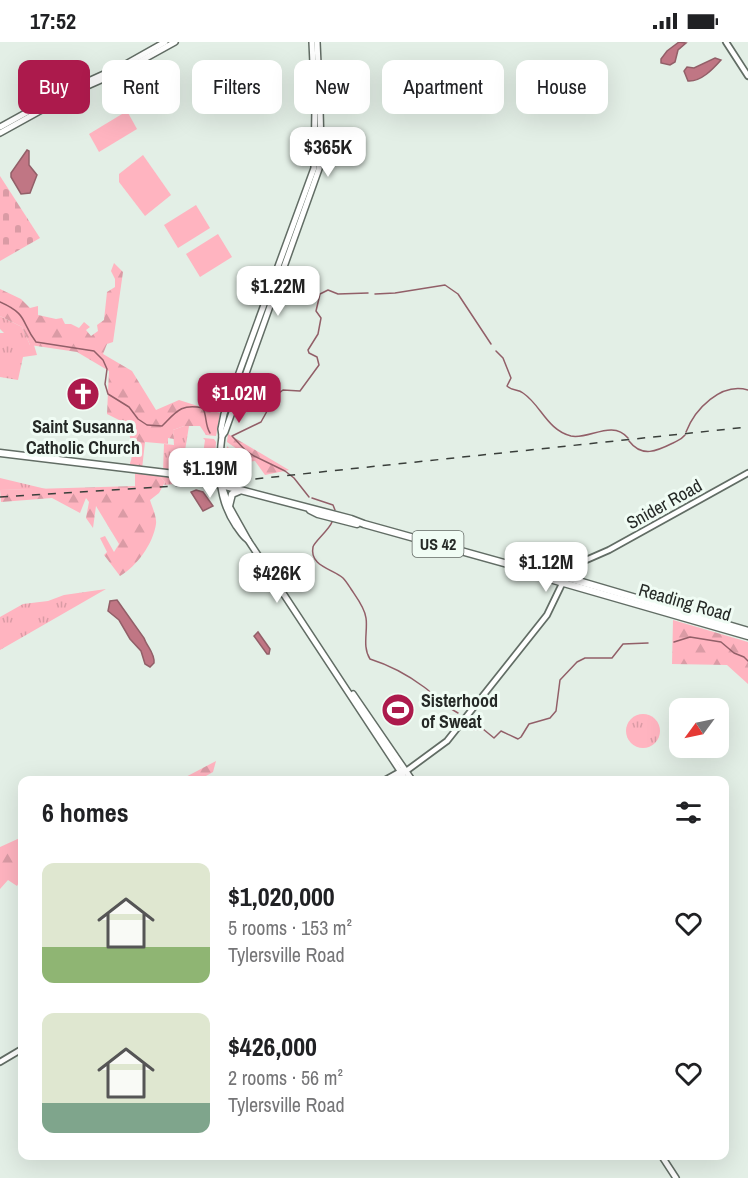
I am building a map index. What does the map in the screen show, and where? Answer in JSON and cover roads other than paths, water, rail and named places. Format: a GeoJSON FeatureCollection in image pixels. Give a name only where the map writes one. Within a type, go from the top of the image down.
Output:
{"type":"FeatureCollection","features":[{"type":"Feature","properties":{"kind":"main road"},"geometry":{"type":"LineString","coordinates":[[0,127],[60,94],[126,64],[165,42]]}},
{"type":"Feature","properties":{"kind":"main road"},"geometry":{"type":"LineString","coordinates":[[0,133],[76,91],[128,68],[175,42]]}},
{"type":"Feature","properties":{"kind":"main road"},"geometry":{"type":"LineString","coordinates":[[248,540],[243,537],[226,510],[220,493],[221,429],[224,414],[314,168],[315,85],[312,42]]}},
{"type":"Feature","properties":{"kind":"main road"},"geometry":{"type":"LineString","coordinates":[[222,436],[319,169],[321,149],[317,42]]}},
{"type":"Feature","properties":{"kind":"main road","name":"Reading Road"},"geometry":{"type":"LineString","coordinates":[[0,453],[173,473],[318,510],[511,565],[522,571],[565,580],[748,634]]}},
{"type":"Feature","properties":{"kind":"main road"},"geometry":{"type":"LineString","coordinates":[[221,485],[229,506],[248,540],[339,676],[357,699],[403,774]]}},
{"type":"Feature","properties":{"kind":"main road"},"geometry":{"type":"LineString","coordinates":[[229,506],[232,494],[241,490]]}},
{"type":"Feature","properties":{"kind":"main road"},"geometry":{"type":"LineString","coordinates":[[664,1160],[676,1178]]}},
{"type":"Feature","properties":{"kind":"street"},"geometry":{"type":"LineString","coordinates":[[726,42],[748,76]]}},
{"type":"Feature","properties":{"kind":"street","name":"Snider Road"},"geometry":{"type":"LineString","coordinates":[[403,774],[447,741],[544,619],[565,580],[581,561],[609,549],[748,473]]}},
{"type":"Feature","properties":{"kind":"street"},"geometry":{"type":"LineString","coordinates":[[0,1062],[18,1052]]}},
{"type":"Feature","properties":{"kind":"waterway"},"geometry":{"type":"LineString","coordinates":[[375,294],[445,285],[458,294],[491,344]]}},
{"type":"Feature","properties":{"kind":"waterway"},"geometry":{"type":"LineString","coordinates":[[275,396],[283,390],[300,391],[319,365],[317,357],[308,350],[318,334],[321,318],[316,311],[320,294],[328,290],[338,294],[368,293]]}},
{"type":"Feature","properties":{"kind":"waterway"},"geometry":{"type":"LineString","coordinates":[[0,302],[20,315],[36,342],[94,351],[103,360],[107,369],[105,384],[108,394],[129,407],[138,419],[147,425],[162,426],[184,408],[203,408],[210,433]]}},
{"type":"Feature","properties":{"kind":"waterway"},"geometry":{"type":"LineString","coordinates":[[496,351],[503,358],[511,378],[507,386],[529,398],[550,423],[563,433],[578,436],[615,430],[628,438]]}},
{"type":"Feature","properties":{"kind":"waterway"},"geometry":{"type":"LineString","coordinates":[[686,432],[702,406],[710,399],[728,390],[748,390]]}},
{"type":"Feature","properties":{"kind":"waterway"},"geometry":{"type":"LineString","coordinates":[[271,404],[261,422],[232,436],[245,450],[294,478],[309,497]]}},
{"type":"Feature","properties":{"kind":"waterway"},"geometry":{"type":"LineString","coordinates":[[629,441],[639,450],[650,451],[667,446],[685,435]]}},
{"type":"Feature","properties":{"kind":"waterway"},"geometry":{"type":"LineString","coordinates":[[312,498],[333,505],[335,510]]}},
{"type":"Feature","properties":{"kind":"waterway"},"geometry":{"type":"LineString","coordinates":[[332,522],[314,545],[313,553],[318,563],[343,578],[362,607],[366,618],[366,649],[370,659],[411,678],[458,713]]}},
{"type":"Feature","properties":{"kind":"waterway"},"geometry":{"type":"LineString","coordinates":[[674,642],[690,637],[721,642],[748,661]]}},
{"type":"Feature","properties":{"kind":"waterway"},"geometry":{"type":"LineString","coordinates":[[468,726],[474,730],[483,729],[494,738],[501,731],[518,739],[529,724],[550,718],[556,711],[560,680],[577,662],[585,658],[612,658],[623,644],[648,643]]}},
{"type":"Feature","properties":{"kind":"railway"},"geometry":{"type":"LineString","coordinates":[[0,497],[207,484],[748,427]]}},
{"type":"Feature","properties":{"kind":"place","name":"Saint Susanna Catholic Church"},"geometry":{"type":"Point","coordinates":[83,394]}},
{"type":"Feature","properties":{"kind":"place","name":"Sisterhood of Sweat"},"geometry":{"type":"Point","coordinates":[398,710]}}]}
